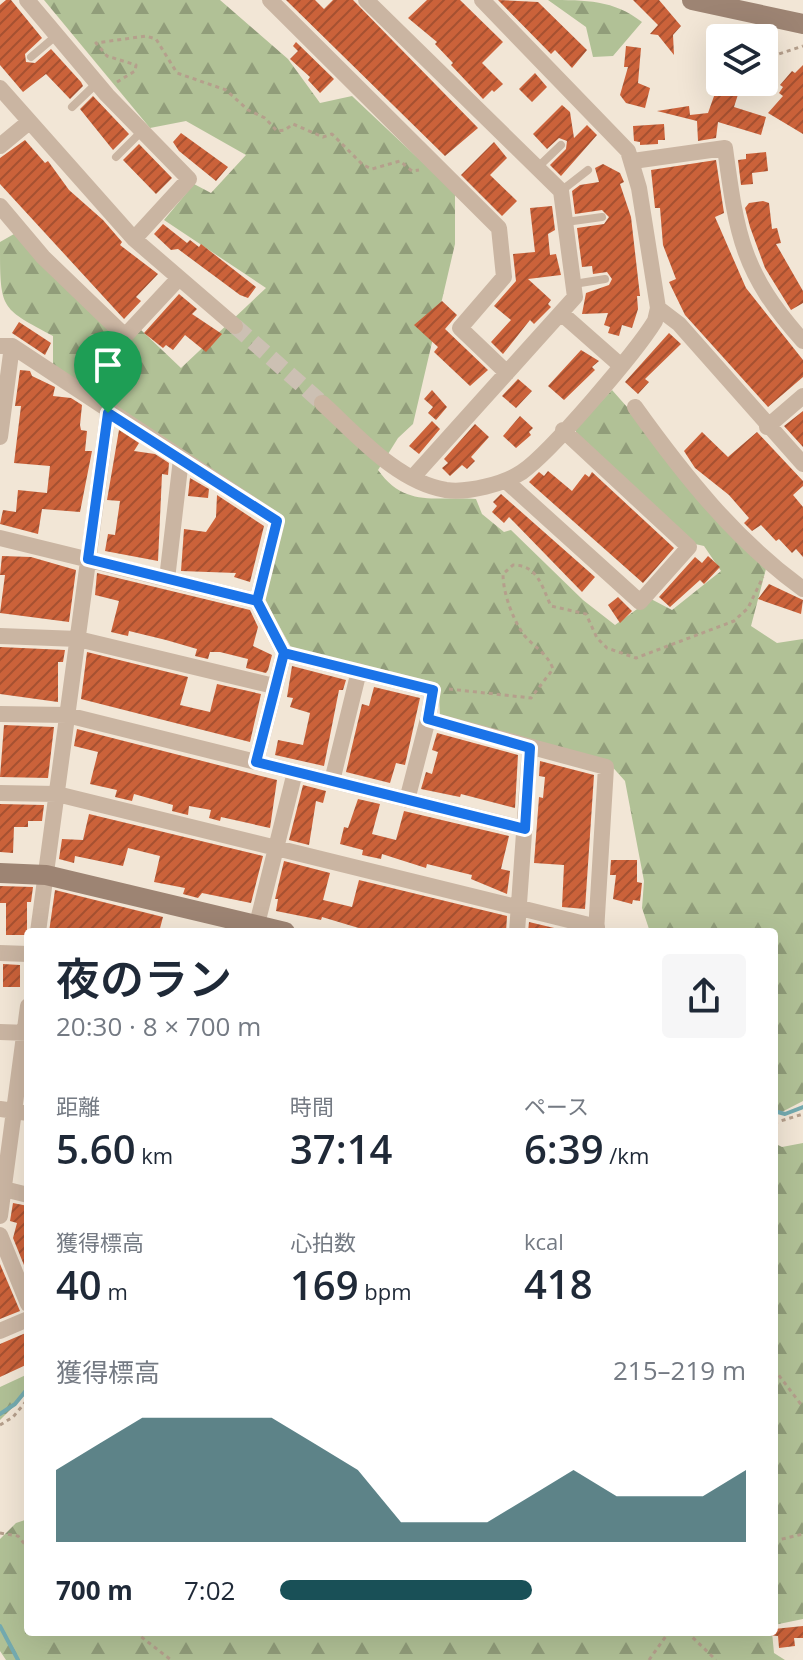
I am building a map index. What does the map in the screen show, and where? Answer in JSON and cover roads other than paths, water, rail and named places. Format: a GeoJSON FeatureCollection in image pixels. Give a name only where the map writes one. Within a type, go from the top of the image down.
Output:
{"type":"FeatureCollection","features":[{"type":"Feature","properties":{"kind":"street"},"geometry":{"type":"LineString","coordinates":[[27,0],[102,89],[189,179],[134,239]]}},
{"type":"Feature","properties":{"kind":"street"},"geometry":{"type":"LineString","coordinates":[[270,0],[499,228],[504,277],[460,328],[507,373]]}},
{"type":"Feature","properties":{"kind":"street"},"geometry":{"type":"LineString","coordinates":[[366,0],[561,191],[575,297],[413,477]]}},
{"type":"Feature","properties":{"kind":"street"},"geometry":{"type":"LineString","coordinates":[[322,403],[392,465],[413,477],[446,490],[506,481],[524,471],[563,430],[647,334],[658,308],[633,161],[622,142],[482,0]]}},
{"type":"Feature","properties":{"kind":"street"},"geometry":{"type":"LineString","coordinates":[[692,0],[803,24]]}},
{"type":"Feature","properties":{"kind":"street"},"geometry":{"type":"LineString","coordinates":[[0,88],[134,239],[235,326]]}},
{"type":"Feature","properties":{"kind":"street"},"geometry":{"type":"LineString","coordinates":[[0,146],[29,122]]}},
{"type":"Feature","properties":{"kind":"street"},"geometry":{"type":"LineString","coordinates":[[633,161],[725,148],[735,221],[751,270],[780,315],[803,341]]}},
{"type":"Feature","properties":{"kind":"street"},"geometry":{"type":"LineString","coordinates":[[0,206],[43,257],[125,336],[179,278]]}},
{"type":"Feature","properties":{"kind":"street"},"geometry":{"type":"LineString","coordinates":[[658,308],[679,324],[767,427],[803,464]]}},
{"type":"Feature","properties":{"kind":"street"},"geometry":{"type":"LineString","coordinates":[[561,313],[620,365]]}},
{"type":"Feature","properties":{"kind":"street"},"geometry":{"type":"LineString","coordinates":[[0,437],[6,346],[277,521],[257,601],[284,653],[256,762]]}},
{"type":"Feature","properties":{"kind":"street"},"geometry":{"type":"LineString","coordinates":[[767,427],[803,396]]}},
{"type":"Feature","properties":{"kind":"street"},"geometry":{"type":"LineString","coordinates":[[635,407],[691,485],[803,589]]}},
{"type":"Feature","properties":{"kind":"street"},"geometry":{"type":"LineString","coordinates":[[39,928],[108,413]]}},
{"type":"Feature","properties":{"kind":"street"},"geometry":{"type":"LineString","coordinates":[[506,481],[640,602],[689,547],[563,430]]}},
{"type":"Feature","properties":{"kind":"street"},"geometry":{"type":"LineString","coordinates":[[167,579],[181,459]]}},
{"type":"Feature","properties":{"kind":"street"},"geometry":{"type":"LineString","coordinates":[[0,538],[257,601]]}},
{"type":"Feature","properties":{"kind":"street"},"geometry":{"type":"LineString","coordinates":[[0,636],[78,639],[274,686]]}},
{"type":"Feature","properties":{"kind":"street"},"geometry":{"type":"LineString","coordinates":[[284,653],[433,690],[407,800]]}},
{"type":"Feature","properties":{"kind":"street"},"geometry":{"type":"LineString","coordinates":[[332,781],[359,671]]}},
{"type":"Feature","properties":{"kind":"street"},"geometry":{"type":"LineString","coordinates":[[0,714],[67,715],[525,829]]}},
{"type":"Feature","properties":{"kind":"street"},"geometry":{"type":"LineString","coordinates":[[428,719],[606,767],[597,928]]}},
{"type":"Feature","properties":{"kind":"street"},"geometry":{"type":"LineString","coordinates":[[517,928],[530,748]]}},
{"type":"Feature","properties":{"kind":"street"},"geometry":{"type":"LineString","coordinates":[[0,873],[46,875],[256,928],[295,772]]}},
{"type":"Feature","properties":{"kind":"street"},"geometry":{"type":"LineString","coordinates":[[0,793],[57,794],[590,928]]}},
{"type":"Feature","properties":{"kind":"street"},"geometry":{"type":"LineString","coordinates":[[0,953],[24,954]]}},
{"type":"Feature","properties":{"kind":"street"},"geometry":{"type":"LineString","coordinates":[[0,1032],[24,1033]]}},
{"type":"Feature","properties":{"kind":"street"},"geometry":{"type":"LineString","coordinates":[[0,1216],[24,1046]]}},
{"type":"Feature","properties":{"kind":"street"},"geometry":{"type":"LineString","coordinates":[[2,1188],[24,1194]]}},
{"type":"Feature","properties":{"kind":"street"},"geometry":{"type":"LineString","coordinates":[[0,1235],[24,1294]]}},
{"type":"Feature","properties":{"kind":"street"},"geometry":{"type":"LineString","coordinates":[[0,1331],[24,1321]]}},
{"type":"Feature","properties":{"kind":"lane"},"geometry":{"type":"LineString","coordinates":[[31,57],[57,35]]}},
{"type":"Feature","properties":{"kind":"lane"},"geometry":{"type":"LineString","coordinates":[[72,107],[102,89]]}},
{"type":"Feature","properties":{"kind":"lane"},"geometry":{"type":"LineString","coordinates":[[116,157],[142,131]]}},
{"type":"Feature","properties":{"kind":"lane"},"geometry":{"type":"LineString","coordinates":[[536,169],[561,145]]}},
{"type":"Feature","properties":{"kind":"lane"},"geometry":{"type":"LineString","coordinates":[[561,191],[588,170]]}},
{"type":"Feature","properties":{"kind":"lane"},"geometry":{"type":"LineString","coordinates":[[565,222],[602,217]]}},
{"type":"Feature","properties":{"kind":"lane"},"geometry":{"type":"LineString","coordinates":[[573,284],[605,279]]}},
{"type":"Feature","properties":{"kind":"waterway"},"geometry":{"type":"LineString","coordinates":[[778,1112],[785,1114],[803,1107]]}},
{"type":"Feature","properties":{"kind":"waterway"},"geometry":{"type":"LineString","coordinates":[[0,1414],[24,1393]]}},
{"type":"Feature","properties":{"kind":"waterway"},"geometry":{"type":"LineString","coordinates":[[0,1626],[18,1660]]}},
{"type":"Feature","properties":{"kind":"tunnel"},"geometry":{"type":"LineString","coordinates":[[235,326],[322,403]]}}]}
